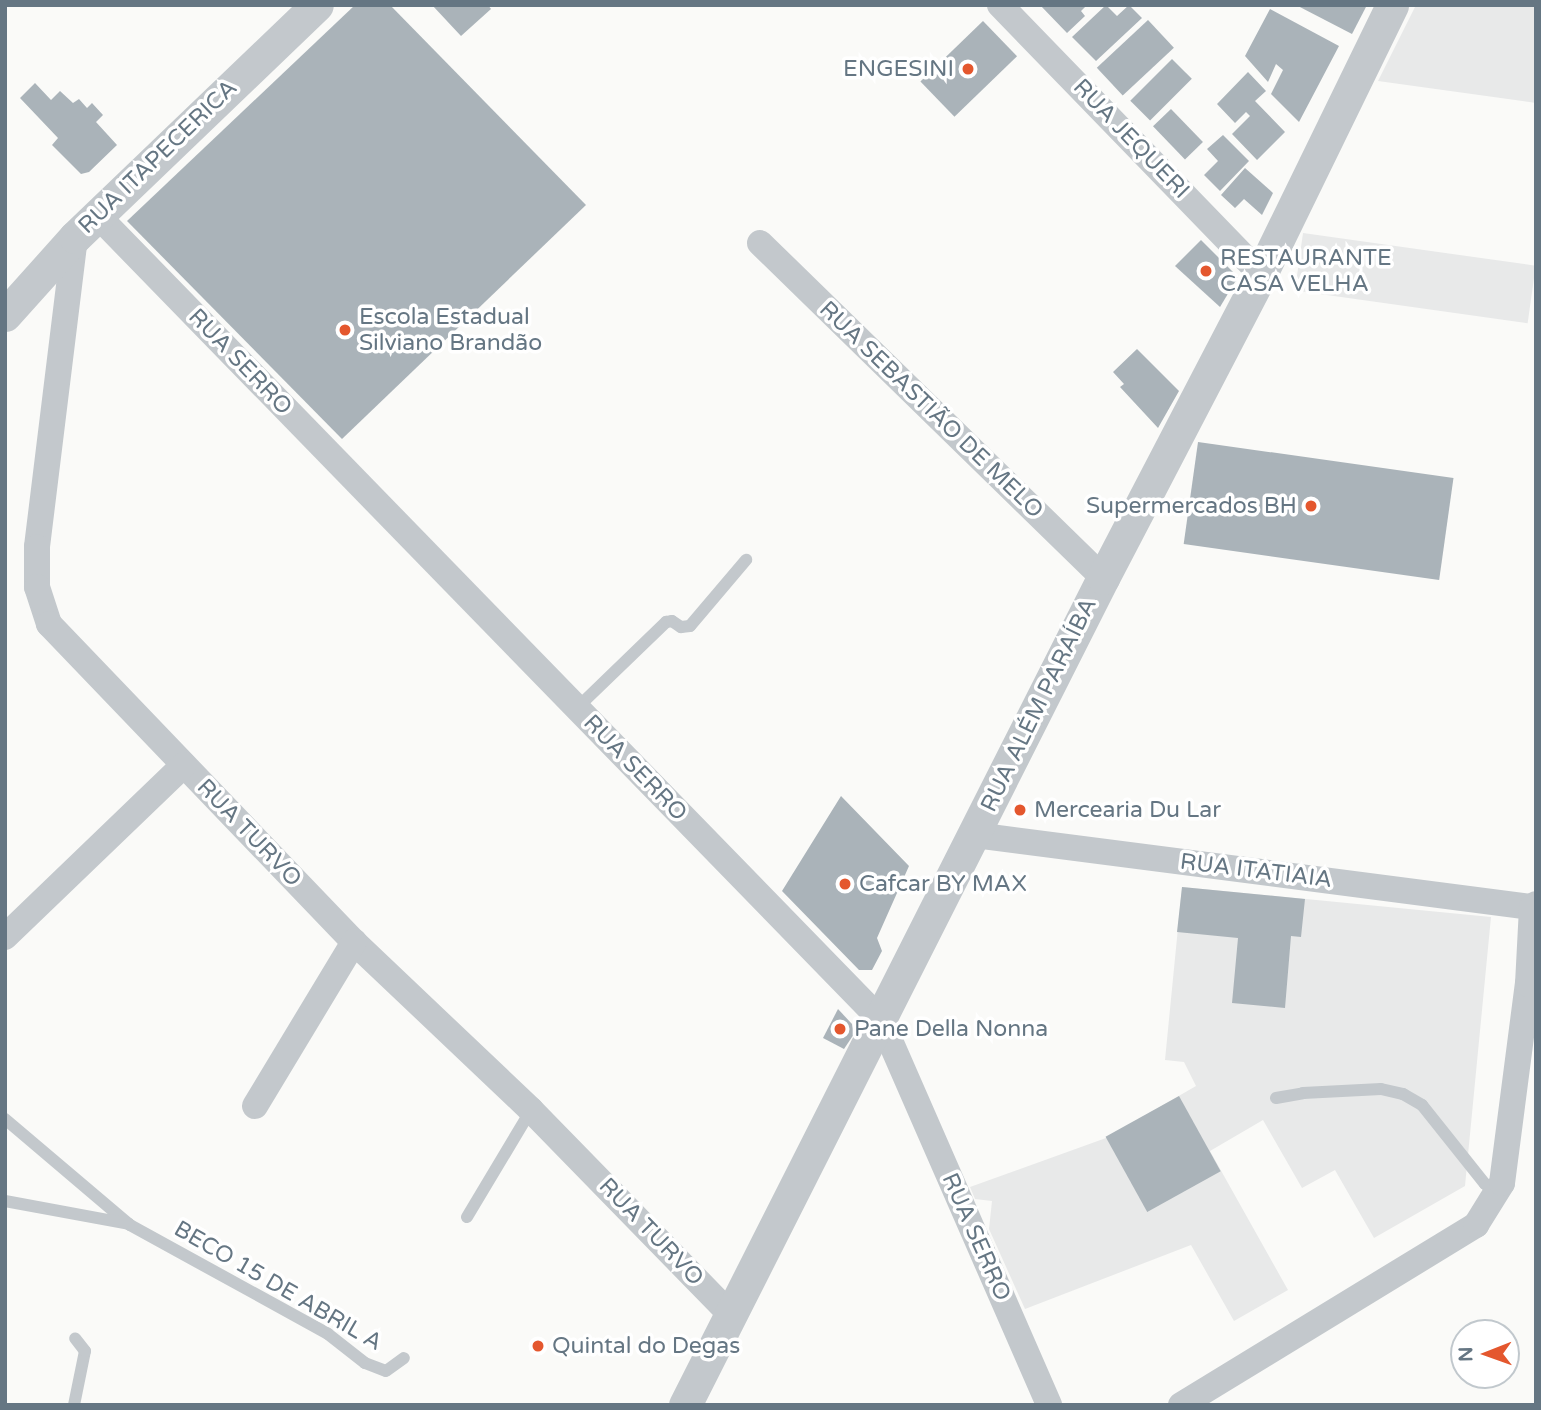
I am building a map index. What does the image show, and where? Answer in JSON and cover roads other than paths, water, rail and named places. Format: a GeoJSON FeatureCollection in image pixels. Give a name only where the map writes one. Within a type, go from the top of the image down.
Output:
{"type":"FeatureCollection","features":[{"type":"Feature","properties":{"kind":"street","name":"RUA ITAPECERICA"},"geometry":{"type":"LineString","coordinates":[[5,315],[86,226],[317,5]]}},
{"type":"Feature","properties":{"kind":"street","name":"RUA JEQUERI"},"geometry":{"type":"LineString","coordinates":[[1000,5],[1261,274]]}},
{"type":"Feature","properties":{"kind":"street","name":"RUA ALÉM PARAÍBA"},"geometry":{"type":"LineString","coordinates":[[685,1405],[1103,578],[1261,274],[1392,5]]}},
{"type":"Feature","properties":{"kind":"street","name":"RUA SERRO"},"geometry":{"type":"LineString","coordinates":[[86,226],[577,708],[881,1020],[1049,1405]]}},
{"type":"Feature","properties":{"kind":"street","name":"RUA TURVO"},"geometry":{"type":"LineString","coordinates":[[86,226],[37,547],[37,587],[49,624],[354,942],[531,1110],[730,1314]]}},
{"type":"Feature","properties":{"kind":"street","name":"RUA SEBASTIÃO DE MELO"},"geometry":{"type":"LineString","coordinates":[[760,243],[1103,578]]}},
{"type":"Feature","properties":{"kind":"street"},"geometry":{"type":"LineString","coordinates":[[5,937],[184,765]]}},
{"type":"Feature","properties":{"kind":"street","name":"RUA ITATIAIA"},"geometry":{"type":"LineString","coordinates":[[975,835],[1534,905]]}},
{"type":"Feature","properties":{"kind":"street"},"geometry":{"type":"LineString","coordinates":[[1181,1405],[1476,1225],[1502,1183],[1532,984],[1534,905]]}},
{"type":"Feature","properties":{"kind":"street"},"geometry":{"type":"LineString","coordinates":[[255,1106],[354,942]]}},
{"type":"Feature","properties":{"kind":"lane"},"geometry":{"type":"LineString","coordinates":[[577,708],[666,621],[673,621],[681,627],[690,626],[746,560]]}},
{"type":"Feature","properties":{"kind":"lane"},"geometry":{"type":"LineString","coordinates":[[1276,1097],[1381,1089],[1402,1094],[1422,1105],[1485,1184],[1498,1190]]}},
{"type":"Feature","properties":{"kind":"lane"},"geometry":{"type":"LineString","coordinates":[[467,1217],[531,1110]]}},
{"type":"Feature","properties":{"kind":"lane"},"geometry":{"type":"LineString","coordinates":[[5,1119],[130,1225]]}},
{"type":"Feature","properties":{"kind":"lane"},"geometry":{"type":"LineString","coordinates":[[5,1201],[130,1225]]}},
{"type":"Feature","properties":{"kind":"lane","name":"BECO 15 DE ABRIL A"},"geometry":{"type":"LineString","coordinates":[[130,1225],[328,1334],[365,1363],[386,1371],[404,1358]]}},
{"type":"Feature","properties":{"kind":"lane"},"geometry":{"type":"LineString","coordinates":[[74,1405],[85,1351],[75,1338]]}},
{"type":"Feature","properties":{"kind":"place","name":"ENGESINI"},"geometry":{"type":"Point","coordinates":[968,69]}},
{"type":"Feature","properties":{"kind":"place","name":"RESTAURANTE CASA VELHA"},"geometry":{"type":"Point","coordinates":[1206,271]}},
{"type":"Feature","properties":{"kind":"place","name":"Escola Estadual Silviano Brandão"},"geometry":{"type":"Point","coordinates":[345,330]}},
{"type":"Feature","properties":{"kind":"place","name":"Supermercados BH"},"geometry":{"type":"Point","coordinates":[1311,506]}},
{"type":"Feature","properties":{"kind":"place","name":"Mercearia Du Lar"},"geometry":{"type":"Point","coordinates":[1020,810]}},
{"type":"Feature","properties":{"kind":"place","name":"Cafcar BY MAX"},"geometry":{"type":"Point","coordinates":[845,884]}},
{"type":"Feature","properties":{"kind":"place","name":"Pane Della Nonna"},"geometry":{"type":"Point","coordinates":[840,1029]}},
{"type":"Feature","properties":{"kind":"place","name":"Quintal do Degas"},"geometry":{"type":"Point","coordinates":[538,1346]}}]}
